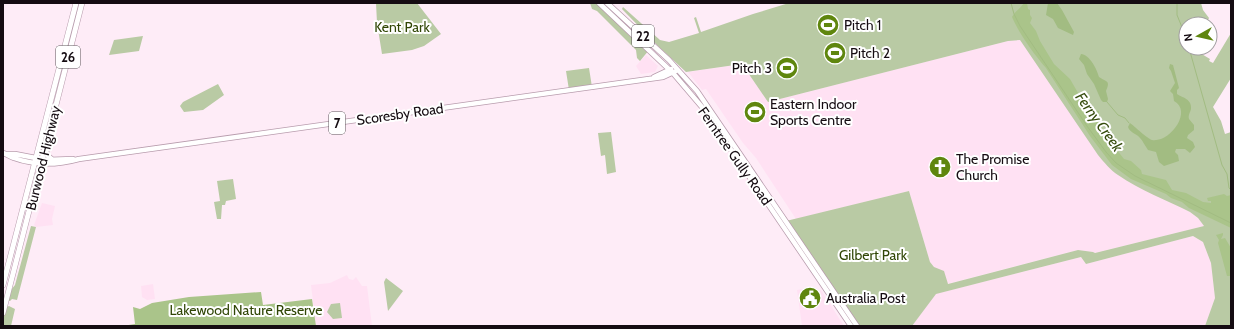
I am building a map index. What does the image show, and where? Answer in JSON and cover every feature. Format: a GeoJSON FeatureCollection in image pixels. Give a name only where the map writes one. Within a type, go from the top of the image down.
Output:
{"type":"FeatureCollection","features":[{"type":"Feature","properties":{"kind":"highway","name":"Burwood Highway"},"geometry":{"type":"LineString","coordinates":[[3,285],[76,3]]}},
{"type":"Feature","properties":{"kind":"highway","name":"Burwood Highway"},"geometry":{"type":"LineString","coordinates":[[3,313],[82,3]]}},
{"type":"Feature","properties":{"kind":"main road","name":"Ferntree Gully Road"},"geometry":{"type":"LineString","coordinates":[[600,3],[680,81],[706,113],[828,289],[857,326]]}},
{"type":"Feature","properties":{"kind":"main road","name":"Ferntree Gully Road"},"geometry":{"type":"LineString","coordinates":[[607,3],[677,68],[706,104],[851,326]]}},
{"type":"Feature","properties":{"kind":"main road"},"geometry":{"type":"LineString","coordinates":[[658,74],[661,69],[660,61]]}},
{"type":"Feature","properties":{"kind":"main road","name":"7"},"geometry":{"type":"LineString","coordinates":[[671,72],[677,68]]}},
{"type":"Feature","properties":{"kind":"main road","name":"Scoresby Road"},"geometry":{"type":"LineString","coordinates":[[650,78],[658,74],[671,72]]}},
{"type":"Feature","properties":{"kind":"main road","name":"Scoresby Road"},"geometry":{"type":"LineString","coordinates":[[4,153],[15,158],[42,162],[79,159],[663,77],[671,72]]}},
{"type":"Feature","properties":{"kind":"main road"},"geometry":{"type":"LineString","coordinates":[[663,77],[680,81]]}},
{"type":"Feature","properties":{"kind":"main road"},"geometry":{"type":"LineString","coordinates":[[39,171],[52,162],[45,148]]}},
{"type":"Feature","properties":{"kind":"main road"},"geometry":{"type":"LineString","coordinates":[[32,173],[27,159],[38,150]]}},
{"type":"Feature","properties":{"kind":"shaded area"},"geometry":{"type":"Polygon","coordinates":[[[1048,3],[1057,3],[1074,32],[1073,35],[1058,28],[1053,19],[1046,15],[1048,3]]]}},
{"type":"Feature","properties":{"kind":"shaded area"},"geometry":{"type":"Polygon","coordinates":[[[1021,40],[1128,181],[1190,212],[1198,218],[1204,226],[1095,253],[1078,250],[947,284],[930,262],[909,191],[796,219],[756,158],[743,143],[706,89],[702,90],[688,72],[742,64],[768,102],[1008,41],[1021,40]]]}},
{"type":"Feature","properties":{"kind":"shaded area"},"geometry":{"type":"Polygon","coordinates":[[[1081,54],[1090,59],[1095,66],[1099,77],[1108,83],[1106,91],[1108,99],[1107,102],[1103,102],[1101,100],[1094,84],[1087,74],[1084,65],[1079,59],[1081,54]]]}},
{"type":"Feature","properties":{"kind":"shaded area"},"geometry":{"type":"Polygon","coordinates":[[[646,55],[658,66],[655,72],[641,74],[636,66],[646,55]]]}},
{"type":"Feature","properties":{"kind":"shaded area"},"geometry":{"type":"Polygon","coordinates":[[[1170,64],[1173,65],[1179,88],[1177,90],[1177,94],[1187,99],[1191,106],[1189,119],[1194,125],[1194,130],[1188,135],[1187,138],[1193,142],[1195,147],[1190,153],[1185,149],[1176,149],[1175,152],[1178,155],[1179,161],[1164,166],[1159,162],[1156,152],[1148,150],[1141,139],[1130,131],[1128,127],[1130,123],[1150,139],[1159,140],[1172,132],[1177,125],[1181,112],[1179,106],[1174,101],[1173,94],[1170,91],[1175,83],[1169,68],[1170,64]]]}},
{"type":"Feature","properties":{"kind":"shaded area"},"geometry":{"type":"Polygon","coordinates":[[[42,203],[55,206],[52,219],[53,225],[36,227],[34,225],[42,203]]]}},
{"type":"Feature","properties":{"kind":"shaded area"},"geometry":{"type":"Polygon","coordinates":[[[1193,236],[1203,242],[1211,263],[1215,298],[1205,326],[912,326],[935,294],[1081,257],[1086,264],[1193,236]]]}},
{"type":"Feature","properties":{"kind":"shaded area"},"geometry":{"type":"Polygon","coordinates":[[[347,275],[349,279],[353,280],[356,277],[362,286],[367,286],[372,326],[316,326],[311,285],[330,283],[347,275]]]}},
{"type":"Feature","properties":{"kind":"shaded area"},"geometry":{"type":"Polygon","coordinates":[[[153,284],[155,299],[147,300],[142,297],[141,286],[153,284]]]}},
{"type":"Feature","properties":{"kind":"shaded area"},"geometry":{"type":"Polygon","coordinates":[[[814,287],[817,292],[821,290],[844,326],[802,326],[797,290],[814,287]]]}},
{"type":"Feature","properties":{"kind":"green space","name":"Kent Park"},"geometry":{"type":"Polygon","coordinates":[[[376,3],[417,3],[441,34],[424,46],[412,50],[382,54],[377,23],[376,3]]]}},
{"type":"Feature","properties":{"kind":"green space"},"geometry":{"type":"Polygon","coordinates":[[[590,3],[599,3],[649,50],[640,61],[637,58],[636,50],[597,11],[592,9],[590,3]]]}},
{"type":"Feature","properties":{"kind":"green space","name":"Gilbert Park"},"geometry":{"type":"Polygon","coordinates":[[[789,3],[1201,3],[1203,10],[1208,16],[1178,16],[1178,56],[1205,56],[1213,63],[1231,33],[1231,78],[1213,107],[1221,121],[1225,134],[1231,132],[1231,326],[1205,326],[1215,298],[1211,263],[1203,242],[1193,236],[1086,264],[1081,257],[936,294],[912,326],[857,326],[786,221],[909,191],[930,262],[934,267],[944,271],[948,284],[1078,250],[1095,253],[1204,226],[1198,218],[1190,212],[1153,195],[1118,175],[1110,168],[1098,155],[1020,40],[1008,41],[768,102],[742,64],[686,72],[622,9],[623,7],[660,40],[669,42],[699,33],[694,18],[696,17],[701,32],[789,3]]]}},
{"type":"Feature","properties":{"kind":"green space"},"geometry":{"type":"Polygon","coordinates":[[[1024,3],[1027,3],[1028,9],[1030,10],[1030,15],[1032,18],[1030,23],[1054,64],[1070,79],[1085,105],[1088,108],[1099,111],[1099,124],[1103,137],[1113,145],[1124,159],[1131,161],[1141,170],[1142,174],[1166,180],[1172,190],[1186,193],[1203,202],[1211,203],[1211,201],[1208,201],[1207,198],[1224,194],[1227,196],[1231,195],[1231,228],[1189,208],[1182,202],[1171,198],[1166,194],[1131,179],[1112,165],[1090,136],[1046,68],[1019,30],[1012,17],[1024,3]]]}},
{"type":"Feature","properties":{"kind":"green space"},"geometry":{"type":"Polygon","coordinates":[[[143,36],[139,51],[109,55],[114,40],[143,36]]]}},
{"type":"Feature","properties":{"kind":"green space"},"geometry":{"type":"Polygon","coordinates":[[[589,68],[592,87],[569,90],[566,71],[589,68]]]}},
{"type":"Feature","properties":{"kind":"green space"},"geometry":{"type":"Polygon","coordinates":[[[218,84],[224,95],[203,110],[184,112],[180,106],[183,102],[218,84]]]}},
{"type":"Feature","properties":{"kind":"green space"},"geometry":{"type":"Polygon","coordinates":[[[611,132],[616,172],[607,174],[605,155],[601,156],[598,133],[611,132]]]}},
{"type":"Feature","properties":{"kind":"green space"},"geometry":{"type":"Polygon","coordinates":[[[233,179],[236,199],[226,201],[225,205],[222,205],[221,219],[217,219],[214,202],[220,201],[217,181],[233,179]]]}},
{"type":"Feature","properties":{"kind":"green space"},"geometry":{"type":"Polygon","coordinates":[[[31,226],[36,227],[17,300],[6,300],[7,295],[15,285],[31,226]]]}},
{"type":"Feature","properties":{"kind":"green space"},"geometry":{"type":"Polygon","coordinates":[[[1223,233],[1221,239],[1225,238],[1231,248],[1231,276],[1227,276],[1218,243],[1219,240],[1216,235],[1223,233]]]}},
{"type":"Feature","properties":{"kind":"green space"},"geometry":{"type":"Polygon","coordinates":[[[386,278],[403,291],[388,311],[384,282],[386,278]]]}},
{"type":"Feature","properties":{"kind":"green space","name":"Lakewood Nature Reserve"},"geometry":{"type":"Polygon","coordinates":[[[261,292],[263,305],[312,299],[316,326],[122,326],[135,324],[133,307],[140,309],[152,303],[189,297],[261,292]]]}},
{"type":"Feature","properties":{"kind":"green space"},"geometry":{"type":"Polygon","coordinates":[[[340,303],[342,318],[333,319],[327,312],[331,304],[340,303]]]}},
{"type":"Feature","properties":{"kind":"green space"},"geometry":{"type":"Polygon","coordinates":[[[9,306],[15,309],[11,326],[3,326],[4,308],[9,306]]]}},
{"type":"Feature","properties":{"kind":"waterway","name":"Ferny Creek"},"geometry":{"type":"LineString","coordinates":[[1011,3],[1014,14],[1020,26],[1087,126],[1116,163],[1135,176],[1231,223]]}},
{"type":"Feature","properties":{"kind":"waterway"},"geometry":{"type":"LineString","coordinates":[[1177,3],[1178,17]]}},
{"type":"Feature","properties":{"kind":"waterway"},"geometry":{"type":"LineString","coordinates":[[1191,56],[1222,165],[1227,174],[1229,188],[1231,190]]}},
{"type":"Feature","properties":{"kind":"waterway"},"geometry":{"type":"LineString","coordinates":[[1107,102],[1118,115],[1125,118],[1129,123]]}},
{"type":"Feature","properties":{"kind":"place","name":"Pitch 1"},"geometry":{"type":"Point","coordinates":[828,25]}},
{"type":"Feature","properties":{"kind":"place","name":"Pitch 2"},"geometry":{"type":"Point","coordinates":[835,53]}},
{"type":"Feature","properties":{"kind":"place","name":"Pitch 3"},"geometry":{"type":"Point","coordinates":[787,68]}},
{"type":"Feature","properties":{"kind":"place","name":"Eastern Indoor Sports Centre"},"geometry":{"type":"Point","coordinates":[755,112]}},
{"type":"Feature","properties":{"kind":"place","name":"The Promise Church"},"geometry":{"type":"Point","coordinates":[940,167]}},
{"type":"Feature","properties":{"kind":"place","name":"Australia Post"},"geometry":{"type":"Point","coordinates":[810,298]}}]}
